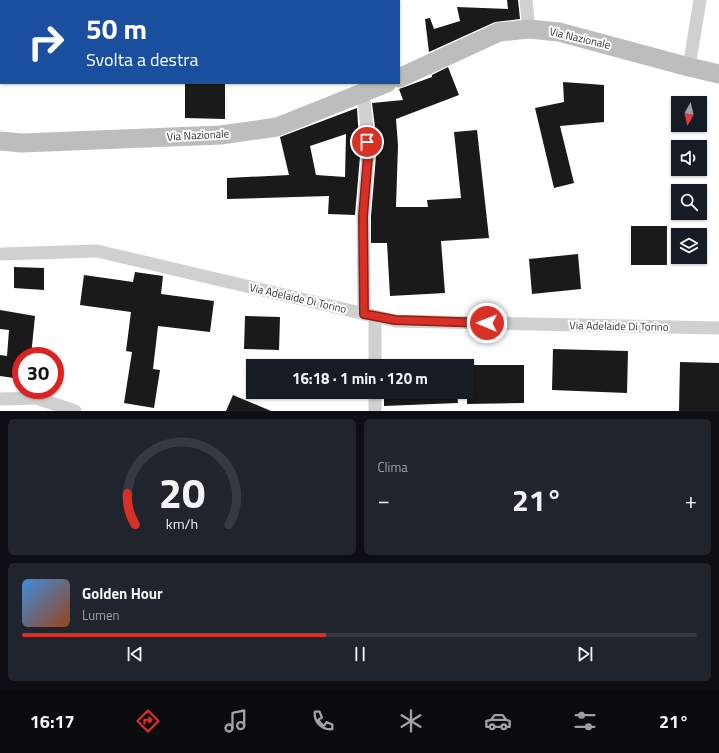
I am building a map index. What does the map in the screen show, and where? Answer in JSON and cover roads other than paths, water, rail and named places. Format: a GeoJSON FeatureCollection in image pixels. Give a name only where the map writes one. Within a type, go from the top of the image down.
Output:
{"type":"FeatureCollection","features":[{"type":"Feature","properties":{"kind":"street"},"geometry":{"type":"LineString","coordinates":[[526,0],[529,29]]}},
{"type":"Feature","properties":{"kind":"street"},"geometry":{"type":"LineString","coordinates":[[689,67],[700,0]]}},
{"type":"Feature","properties":{"kind":"street","name":"Via Nazionale"},"geometry":{"type":"LineString","coordinates":[[400,78],[500,32],[529,29],[559,32],[719,74]]}},
{"type":"Feature","properties":{"kind":"street","name":"Via Nazionale"},"geometry":{"type":"LineString","coordinates":[[0,141],[22,143],[221,135],[277,127],[385,84]]}},
{"type":"Feature","properties":{"kind":"street"},"geometry":{"type":"LineString","coordinates":[[363,93],[367,127],[368,156],[363,216],[374,359]]}},
{"type":"Feature","properties":{"kind":"street","name":"Via Adelaide Di Torino"},"geometry":{"type":"LineString","coordinates":[[0,254],[97,251],[395,320],[719,328]]}},
{"type":"Feature","properties":{"kind":"street"},"geometry":{"type":"LineString","coordinates":[[0,399],[36,398],[75,411]]}},
{"type":"Feature","properties":{"kind":"street"},"geometry":{"type":"LineString","coordinates":[[375,399],[375,411]]}}]}
